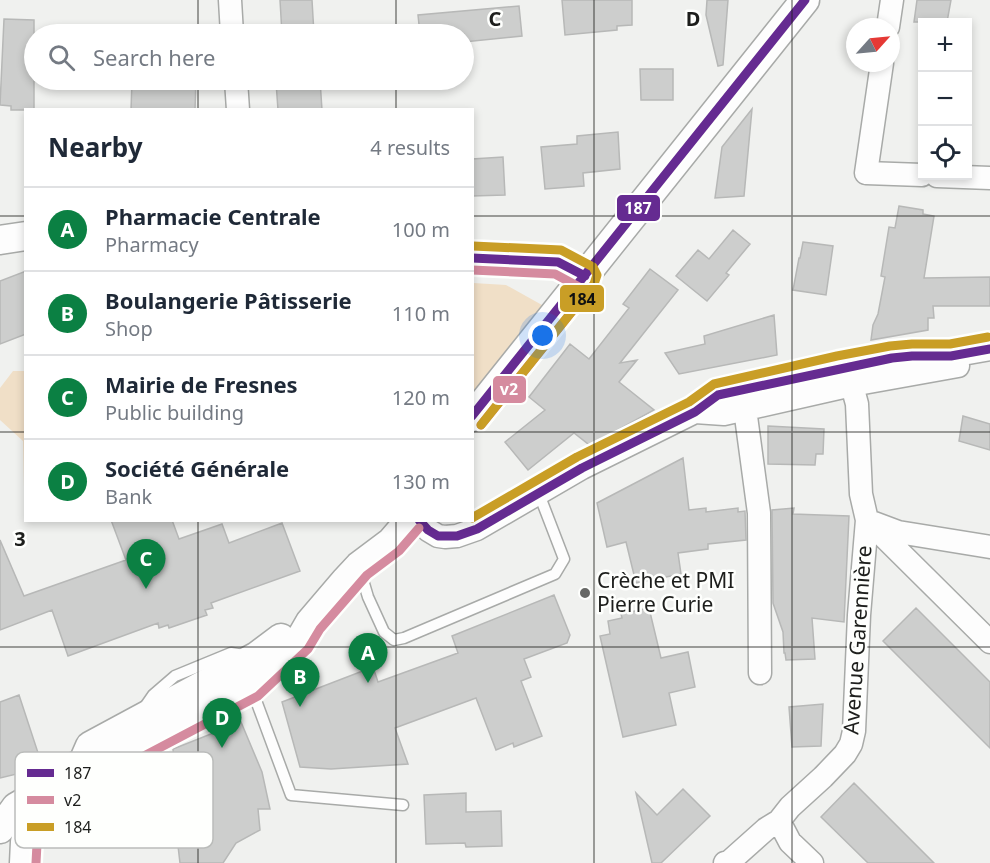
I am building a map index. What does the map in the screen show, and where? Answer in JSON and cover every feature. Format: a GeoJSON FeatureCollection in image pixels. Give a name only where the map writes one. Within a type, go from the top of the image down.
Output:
{"type":"FeatureCollection","features":[{"type":"Feature","properties":{"kind":"street"},"geometry":{"type":"LineString","coordinates":[[230,0],[231,24]]}},
{"type":"Feature","properties":{"kind":"street"},"geometry":{"type":"LineString","coordinates":[[474,415],[805,0]]}},
{"type":"Feature","properties":{"kind":"street"},"geometry":{"type":"LineString","coordinates":[[889,18],[892,0]]}},
{"type":"Feature","properties":{"kind":"street"},"geometry":{"type":"LineString","coordinates":[[881,72],[866,172],[918,175]]}},
{"type":"Feature","properties":{"kind":"street"},"geometry":{"type":"LineString","coordinates":[[237,90],[238,108]]}},
{"type":"Feature","properties":{"kind":"street"},"geometry":{"type":"LineString","coordinates":[[972,177],[990,178]]}},
{"type":"Feature","properties":{"kind":"street"},"geometry":{"type":"LineString","coordinates":[[0,240],[24,236]]}},
{"type":"Feature","properties":{"kind":"street"},"geometry":{"type":"LineString","coordinates":[[474,258],[558,262],[585,276]]}},
{"type":"Feature","properties":{"kind":"street"},"geometry":{"type":"LineString","coordinates":[[695,412],[724,414],[745,409],[912,356],[951,356],[990,349]]}},
{"type":"Feature","properties":{"kind":"street"},"geometry":{"type":"LineString","coordinates":[[421,522],[438,536],[446,537],[477,529],[582,468],[695,412],[718,395],[850,376],[990,360]]}},
{"type":"Feature","properties":{"kind":"street","name":"Avenue Garennière"},"geometry":{"type":"LineString","coordinates":[[725,863],[779,821],[790,807],[845,754],[851,744],[854,731],[859,615],[867,520],[861,494],[857,404],[850,376]]}},
{"type":"Feature","properties":{"kind":"street"},"geometry":{"type":"LineString","coordinates":[[745,409],[759,513],[760,673]]}},
{"type":"Feature","properties":{"kind":"street"},"geometry":{"type":"LineString","coordinates":[[867,520],[898,532],[990,547]]}},
{"type":"Feature","properties":{"kind":"street"},"geometry":{"type":"LineString","coordinates":[[867,520],[990,642]]}},
{"type":"Feature","properties":{"kind":"street"},"geometry":{"type":"LineString","coordinates":[[126,752],[251,687],[299,641],[310,622],[359,566],[391,542],[408,522]]}},
{"type":"Feature","properties":{"kind":"street"},"geometry":{"type":"LineString","coordinates":[[87,752],[90,746],[257,656],[278,639],[310,622]]}},
{"type":"Feature","properties":{"kind":"street"},"geometry":{"type":"LineString","coordinates":[[779,821],[790,842],[812,863]]}},
{"type":"Feature","properties":{"kind":"street"},"geometry":{"type":"LineString","coordinates":[[24,863],[25,848]]}},
{"type":"Feature","properties":{"kind":"lane"},"geometry":{"type":"LineString","coordinates":[[359,566],[368,597],[384,632],[394,640],[404,638],[555,574],[564,559],[539,494]]}},
{"type":"Feature","properties":{"kind":"lane"},"geometry":{"type":"LineString","coordinates":[[251,687],[291,795],[403,805]]}},
{"type":"Feature","properties":{"kind":"shaded area"},"geometry":{"type":"Polygon","coordinates":[[[474,283],[506,285],[542,305],[474,393],[474,283]]]}},
{"type":"Feature","properties":{"kind":"shaded area"},"geometry":{"type":"Polygon","coordinates":[[[13,371],[24,371],[24,487],[23,441],[0,420],[0,388],[13,371]]]}},
{"type":"Feature","properties":{"kind":"building"},"geometry":{"type":"Polygon","coordinates":[[[280,0],[312,0],[313,24],[281,24],[280,0]]]}},
{"type":"Feature","properties":{"kind":"building"},"geometry":{"type":"Polygon","coordinates":[[[562,0],[632,0],[632,25],[617,26],[617,30],[565,35],[562,0]]]}},
{"type":"Feature","properties":{"kind":"building"},"geometry":{"type":"Polygon","coordinates":[[[707,0],[728,0],[723,65],[718,66],[706,15],[707,0]]]}},
{"type":"Feature","properties":{"kind":"building"},"geometry":{"type":"Polygon","coordinates":[[[917,0],[951,0],[948,18],[918,18],[918,22],[914,22],[917,0]]]}},
{"type":"Feature","properties":{"kind":"building"},"geometry":{"type":"Polygon","coordinates":[[[519,6],[522,36],[474,41],[474,24],[419,24],[418,15],[519,6]]]}},
{"type":"Feature","properties":{"kind":"building"},"geometry":{"type":"Polygon","coordinates":[[[4,19],[34,20],[34,24],[24,24],[24,90],[34,90],[34,108],[11,110],[11,106],[0,105],[4,19]]]}},
{"type":"Feature","properties":{"kind":"building"},"geometry":{"type":"Polygon","coordinates":[[[640,69],[673,69],[673,100],[641,100],[640,69]]]}},
{"type":"Feature","properties":{"kind":"building"},"geometry":{"type":"Polygon","coordinates":[[[132,90],[196,90],[195,108],[131,108],[132,90]]]}},
{"type":"Feature","properties":{"kind":"building"},"geometry":{"type":"Polygon","coordinates":[[[277,90],[321,90],[322,108],[278,108],[277,90]]]}},
{"type":"Feature","properties":{"kind":"building"},"geometry":{"type":"Polygon","coordinates":[[[752,109],[744,196],[715,198],[722,147],[752,109]]]}},
{"type":"Feature","properties":{"kind":"building"},"geometry":{"type":"Polygon","coordinates":[[[618,132],[620,169],[583,173],[584,186],[545,189],[541,147],[577,144],[577,136],[618,132]]]}},
{"type":"Feature","properties":{"kind":"building"},"geometry":{"type":"Polygon","coordinates":[[[503,157],[505,195],[474,196],[474,159],[503,157]]]}},
{"type":"Feature","properties":{"kind":"building"},"geometry":{"type":"Polygon","coordinates":[[[899,206],[923,210],[923,214],[934,216],[924,278],[990,277],[990,306],[933,306],[934,318],[928,318],[928,330],[871,340],[885,277],[881,276],[889,227],[895,228],[899,206]]]}},
{"type":"Feature","properties":{"kind":"building"},"geometry":{"type":"Polygon","coordinates":[[[733,230],[750,244],[726,273],[729,275],[707,301],[676,276],[698,250],[709,259],[733,230]]]}},
{"type":"Feature","properties":{"kind":"building"},"geometry":{"type":"Polygon","coordinates":[[[803,242],[833,246],[826,295],[793,290],[803,242]]]}},
{"type":"Feature","properties":{"kind":"building"},"geometry":{"type":"Polygon","coordinates":[[[650,269],[678,290],[620,363],[637,360],[619,382],[654,410],[592,447],[574,433],[528,470],[505,442],[545,410],[529,397],[570,344],[589,359],[629,308],[623,304],[650,269]]]}},
{"type":"Feature","properties":{"kind":"building"},"geometry":{"type":"Polygon","coordinates":[[[24,272],[24,335],[0,344],[0,281],[24,272]]]}},
{"type":"Feature","properties":{"kind":"building"},"geometry":{"type":"Polygon","coordinates":[[[774,315],[777,355],[679,374],[665,353],[705,344],[704,336],[774,315]]]}},
{"type":"Feature","properties":{"kind":"building"},"geometry":{"type":"Polygon","coordinates":[[[963,416],[990,424],[990,450],[959,441],[963,416]]]}},
{"type":"Feature","properties":{"kind":"building"},"geometry":{"type":"Polygon","coordinates":[[[768,426],[824,429],[823,454],[816,454],[815,465],[768,464],[768,426]]]}},
{"type":"Feature","properties":{"kind":"building"},"geometry":{"type":"Polygon","coordinates":[[[683,458],[689,510],[706,508],[706,512],[738,508],[738,512],[745,511],[746,540],[708,544],[708,549],[678,553],[681,574],[636,583],[626,542],[607,547],[597,503],[683,458]]]}},
{"type":"Feature","properties":{"kind":"building"},"geometry":{"type":"Polygon","coordinates":[[[794,508],[793,514],[849,516],[844,622],[812,618],[815,659],[786,660],[783,632],[773,603],[772,510],[794,508]]]}},
{"type":"Feature","properties":{"kind":"building"},"geometry":{"type":"Polygon","coordinates":[[[112,522],[173,522],[179,539],[222,524],[229,543],[282,523],[300,571],[211,603],[213,608],[205,610],[207,615],[169,628],[168,625],[159,628],[158,623],[68,656],[52,610],[0,630],[0,540],[24,596],[126,560],[112,522]]]}},
{"type":"Feature","properties":{"kind":"building"},"geometry":{"type":"Polygon","coordinates":[[[554,595],[570,635],[567,643],[524,659],[531,677],[521,681],[542,736],[514,747],[513,743],[496,750],[476,698],[395,728],[408,764],[331,769],[300,767],[282,702],[373,667],[378,682],[458,653],[452,636],[554,595]]]}},
{"type":"Feature","properties":{"kind":"building"},"geometry":{"type":"Polygon","coordinates":[[[649,608],[661,658],[688,652],[695,687],[669,693],[676,725],[623,737],[600,636],[610,634],[608,621],[622,618],[621,614],[649,608]]]}},
{"type":"Feature","properties":{"kind":"building"},"geometry":{"type":"Polygon","coordinates":[[[916,608],[990,682],[990,748],[883,641],[916,608]]]}},
{"type":"Feature","properties":{"kind":"building"},"geometry":{"type":"Polygon","coordinates":[[[19,695],[38,752],[15,752],[15,774],[0,778],[0,702],[19,695]]]}},
{"type":"Feature","properties":{"kind":"building"},"geometry":{"type":"Polygon","coordinates":[[[823,704],[821,746],[792,747],[789,707],[823,704]]]}},
{"type":"Feature","properties":{"kind":"building"},"geometry":{"type":"Polygon","coordinates":[[[241,722],[262,772],[270,809],[258,809],[260,830],[236,843],[223,863],[180,863],[178,848],[213,848],[213,752],[173,752],[173,749],[241,722]]]}},
{"type":"Feature","properties":{"kind":"building"},"geometry":{"type":"Polygon","coordinates":[[[854,783],[934,863],[868,863],[821,817],[854,783]]]}},
{"type":"Feature","properties":{"kind":"building"},"geometry":{"type":"Polygon","coordinates":[[[683,789],[710,816],[661,863],[652,863],[636,793],[657,815],[683,789]]]}},
{"type":"Feature","properties":{"kind":"building"},"geometry":{"type":"Polygon","coordinates":[[[466,793],[466,812],[501,811],[502,846],[466,847],[465,843],[426,844],[424,795],[466,793]]]}},
{"type":"Feature","properties":{"kind":"transit line","name":"187"},"geometry":{"type":"LineString","coordinates":[[474,414],[805,0]]}},
{"type":"Feature","properties":{"kind":"transit line","name":"184"},"geometry":{"type":"LineString","coordinates":[[474,246],[561,250],[593,267],[597,275],[594,284],[481,425]]}},
{"type":"Feature","properties":{"kind":"transit line","name":"187"},"geometry":{"type":"LineString","coordinates":[[474,258],[558,262],[585,276]]}},
{"type":"Feature","properties":{"kind":"transit line","name":"v2"},"geometry":{"type":"LineString","coordinates":[[474,270],[555,274],[579,287]]}},
{"type":"Feature","properties":{"kind":"transit line","name":"v2"},"geometry":{"type":"LineString","coordinates":[[481,425],[594,284]]}},
{"type":"Feature","properties":{"kind":"transit line","name":"184"},"geometry":{"type":"LineString","coordinates":[[474,517],[577,457],[689,402],[714,384],[890,346],[950,344],[988,337]]}},
{"type":"Feature","properties":{"kind":"transit line","name":"187"},"geometry":{"type":"LineString","coordinates":[[421,522],[438,536],[457,536],[477,529],[582,468],[695,412],[718,395],[892,358],[951,356],[990,349]]}},
{"type":"Feature","properties":{"kind":"transit line","name":"v2"},"geometry":{"type":"LineString","coordinates":[[152,752],[258,696],[308,649],[320,629],[367,575],[399,551],[419,528]]}},
{"type":"Feature","properties":{"kind":"transit line","name":"v2"},"geometry":{"type":"LineString","coordinates":[[36,863],[37,848]]}},
{"type":"Feature","properties":{"kind":"place","name":"Mairie de Fresnes"},"geometry":{"type":"Point","coordinates":[146,589]}},
{"type":"Feature","properties":{"kind":"place","name":"Crèche et PMI Pierre Curie"},"geometry":{"type":"Point","coordinates":[585,593]}},
{"type":"Feature","properties":{"kind":"place","name":"Pharmacie Centrale"},"geometry":{"type":"Point","coordinates":[368,683]}},
{"type":"Feature","properties":{"kind":"place","name":"Boulangerie Pâtisserie"},"geometry":{"type":"Point","coordinates":[300,707]}},
{"type":"Feature","properties":{"kind":"place","name":"Société Générale"},"geometry":{"type":"Point","coordinates":[222,748]}}]}
